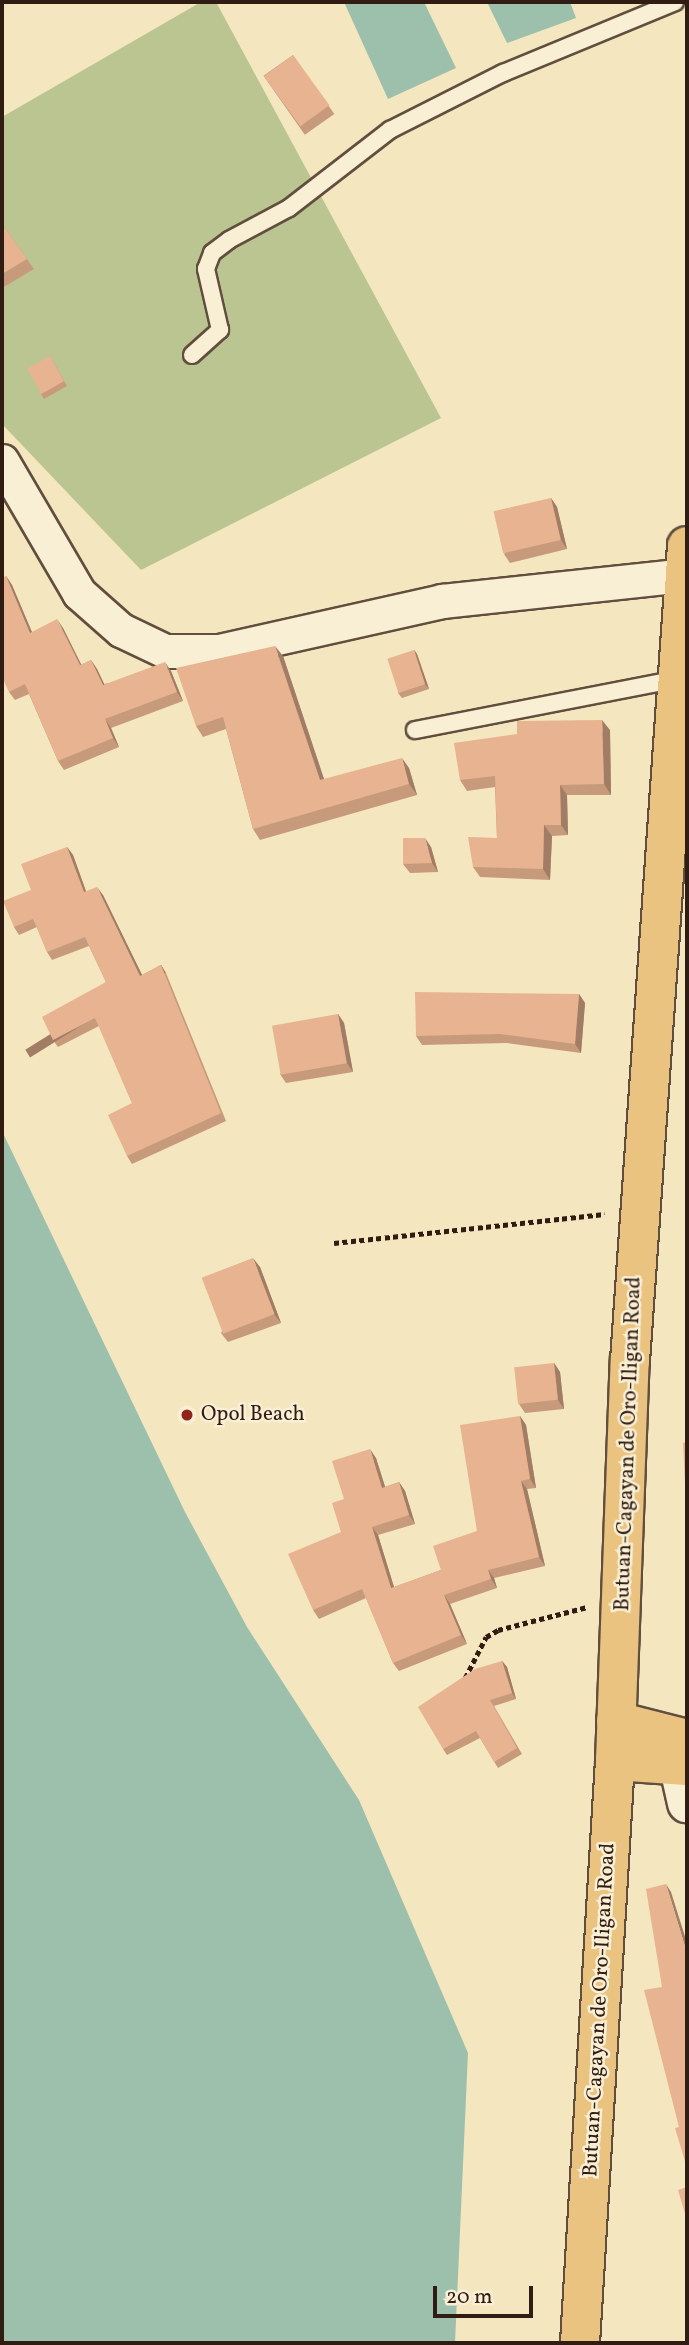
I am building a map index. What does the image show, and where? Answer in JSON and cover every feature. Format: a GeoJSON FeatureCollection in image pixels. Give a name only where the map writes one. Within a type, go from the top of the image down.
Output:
{"type":"FeatureCollection","features":[{"type":"Feature","properties":{"kind":"main road","name":"Butuan-Cagayan de Oro-Iligan Road"},"geometry":{"type":"LineString","coordinates":[[580,2343],[615,1760],[640,1210],[686,560]]}},
{"type":"Feature","properties":{"kind":"main road"},"geometry":{"type":"LineString","coordinates":[[616,1721],[681,1751]]}},
{"type":"Feature","properties":{"kind":"main road"},"geometry":{"type":"LineString","coordinates":[[615,1760],[681,1751]]}},
{"type":"Feature","properties":{"kind":"street"},"geometry":{"type":"LineString","coordinates":[[2,461],[79,593],[121,630],[165,651],[219,650],[442,601],[686,560]]}},
{"type":"Feature","properties":{"kind":"street"},"geometry":{"type":"LineString","coordinates":[[681,1751],[687,1803]]}},
{"type":"Feature","properties":{"kind":"lane"},"geometry":{"type":"LineString","coordinates":[[192,355],[220,330],[206,269],[212,253],[229,240],[289,208],[390,130],[503,73],[675,2]]}},
{"type":"Feature","properties":{"kind":"lane"},"geometry":{"type":"LineString","coordinates":[[415,730],[677,679]]}},
{"type":"Feature","properties":{"kind":"path"},"geometry":{"type":"LineString","coordinates":[[334,1243],[640,1210]]}},
{"type":"Feature","properties":{"kind":"path"},"geometry":{"type":"LineString","coordinates":[[454,1686],[469,1673],[486,1637],[498,1630],[622,1598]]}},
{"type":"Feature","properties":{"kind":"shaded area"},"geometry":{"type":"Polygon","coordinates":[[[201,2],[216,2],[441,418],[141,570],[2,424],[2,117],[201,2]]]}},
{"type":"Feature","properties":{"kind":"shaded area"},"geometry":{"type":"Polygon","coordinates":[[[344,2],[424,2],[456,68],[388,99],[344,2]]]}},
{"type":"Feature","properties":{"kind":"shaded area"},"geometry":{"type":"Polygon","coordinates":[[[487,2],[570,2],[576,18],[507,43],[487,2]]]}},
{"type":"Feature","properties":{"kind":"shaded area"},"geometry":{"type":"Polygon","coordinates":[[[2,1131],[185,1512],[247,1627],[359,1800],[468,2053],[455,2343],[2,2343],[2,1131]]]}},
{"type":"Feature","properties":{"kind":"building"},"geometry":{"type":"Polygon","coordinates":[[[293,55],[329,105],[300,126],[264,76],[293,55]]]}},
{"type":"Feature","properties":{"kind":"building"},"geometry":{"type":"Polygon","coordinates":[[[2,224],[27,259],[2,274],[2,224]]]}},
{"type":"Feature","properties":{"kind":"building"},"geometry":{"type":"Polygon","coordinates":[[[50,356],[64,381],[41,394],[27,369],[50,356]]]}},
{"type":"Feature","properties":{"kind":"building"},"geometry":{"type":"Polygon","coordinates":[[[551,498],[561,540],[503,553],[494,511],[551,498]]]}},
{"type":"Feature","properties":{"kind":"building"},"geometry":{"type":"Polygon","coordinates":[[[6,576],[30,633],[57,619],[80,665],[91,660],[103,685],[165,662],[177,692],[105,719],[113,738],[58,761],[25,684],[9,692],[2,677],[2,578],[6,576]]]}},
{"type":"Feature","properties":{"kind":"building"},"geometry":{"type":"Polygon","coordinates":[[[275,646],[320,780],[402,758],[409,784],[253,829],[223,717],[196,726],[176,668],[275,646]]]}},
{"type":"Feature","properties":{"kind":"building"},"geometry":{"type":"Polygon","coordinates":[[[414,650],[425,684],[398,693],[387,659],[414,650]]]}},
{"type":"Feature","properties":{"kind":"building"},"geometry":{"type":"Polygon","coordinates":[[[602,720],[604,784],[560,785],[561,825],[544,825],[543,869],[473,867],[468,837],[497,838],[495,776],[460,780],[454,743],[517,734],[517,721],[602,720]]]}},
{"type":"Feature","properties":{"kind":"building"},"geometry":{"type":"Polygon","coordinates":[[[403,838],[425,838],[432,863],[403,864],[403,838]]]}},
{"type":"Feature","properties":{"kind":"building"},"geometry":{"type":"Polygon","coordinates":[[[67,847],[84,892],[97,887],[140,976],[161,965],[221,1113],[127,1156],[108,1115],[132,1103],[95,1018],[53,1040],[42,1017],[106,982],[85,937],[47,952],[33,919],[14,927],[3,901],[31,890],[21,864],[67,847]]]}},
{"type":"Feature","properties":{"kind":"building"},"geometry":{"type":"Polygon","coordinates":[[[415,992],[579,994],[575,1044],[500,1034],[416,1036],[415,992]]]}},
{"type":"Feature","properties":{"kind":"building"},"geometry":{"type":"Polygon","coordinates":[[[338,1014],[347,1063],[281,1075],[272,1026],[338,1014]]]}},
{"type":"Feature","properties":{"kind":"building"},"geometry":{"type":"Polygon","coordinates":[[[253,1258],[275,1314],[223,1334],[202,1278],[253,1258]]]}},
{"type":"Feature","properties":{"kind":"building"},"geometry":{"type":"Polygon","coordinates":[[[554,1363],[558,1400],[518,1404],[514,1367],[554,1363]]]}},
{"type":"Feature","properties":{"kind":"building"},"geometry":{"type":"Polygon","coordinates":[[[520,1416],[530,1479],[521,1481],[539,1557],[488,1570],[491,1579],[444,1595],[461,1635],[393,1663],[362,1589],[313,1610],[288,1554],[341,1532],[332,1503],[344,1499],[332,1461],[370,1449],[382,1488],[399,1482],[409,1515],[372,1527],[391,1588],[441,1570],[433,1546],[477,1531],[460,1425],[520,1416]]]}},
{"type":"Feature","properties":{"kind":"building"},"geometry":{"type":"Polygon","coordinates":[[[687,1442],[687,1523],[683,1443],[687,1442]]]}},
{"type":"Feature","properties":{"kind":"building"},"geometry":{"type":"Polygon","coordinates":[[[502,1661],[512,1693],[490,1700],[517,1748],[494,1762],[476,1731],[443,1749],[418,1707],[475,1669],[502,1661]]]}},
{"type":"Feature","properties":{"kind":"building"},"geometry":{"type":"Polygon","coordinates":[[[666,1884],[687,1953],[687,2168],[675,2128],[679,2127],[644,1990],[662,1987],[646,1889],[666,1884]]]}},
{"type":"Feature","properties":{"kind":"building"},"geometry":{"type":"Polygon","coordinates":[[[687,2187],[687,2220],[678,2190],[687,2187]]]}},
{"type":"Feature","properties":{"kind":"place","name":"Opol Beach"},"geometry":{"type":"Point","coordinates":[187,1415]}}]}
